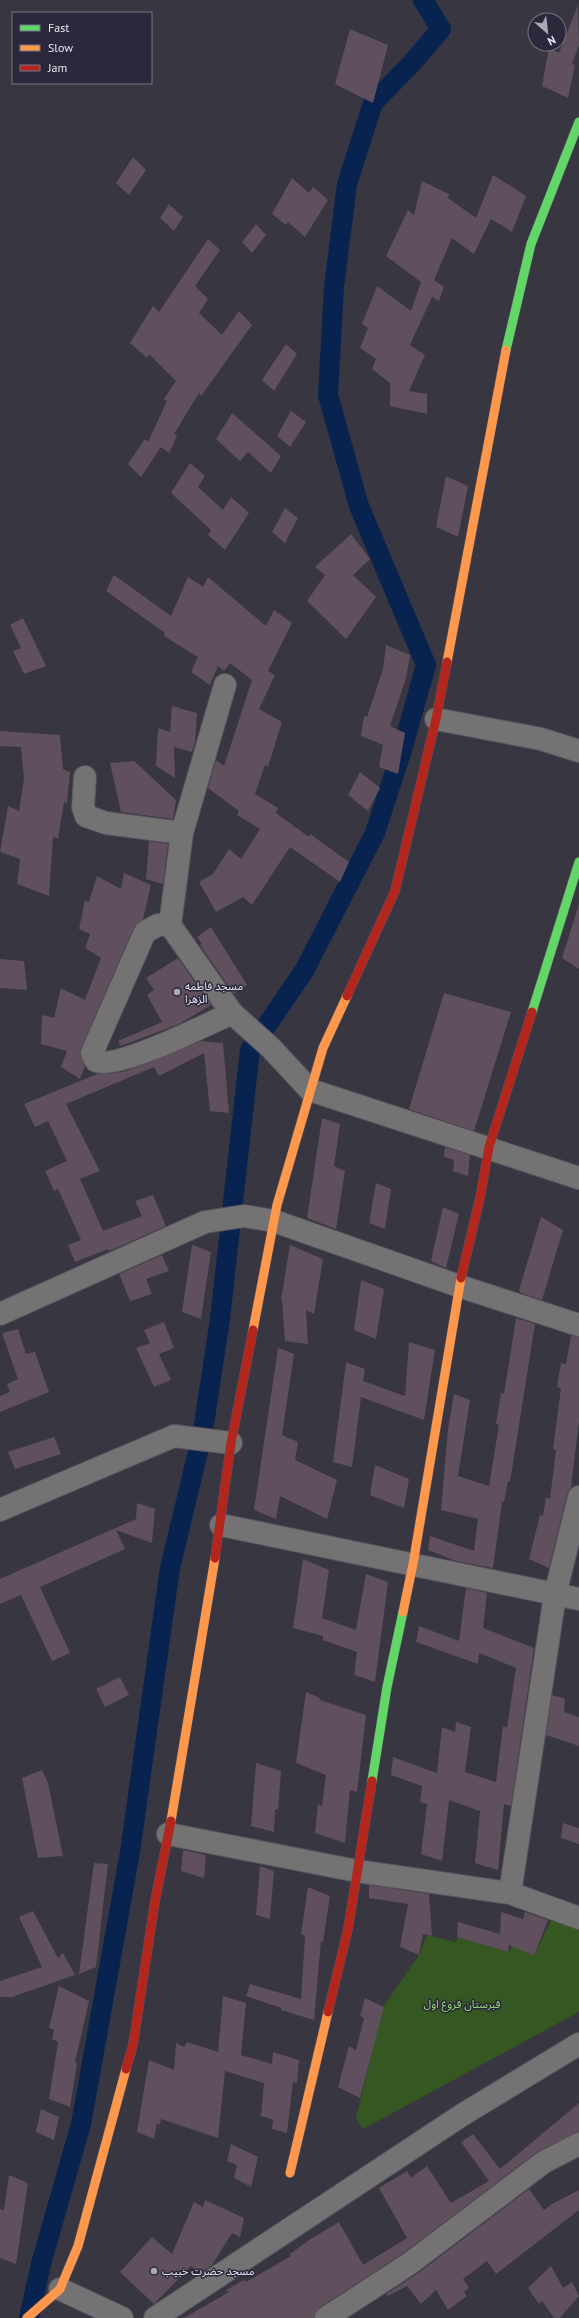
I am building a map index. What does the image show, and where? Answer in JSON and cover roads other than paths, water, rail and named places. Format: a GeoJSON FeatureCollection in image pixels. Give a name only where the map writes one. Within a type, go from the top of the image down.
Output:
{"type":"FeatureCollection","features":[{"type":"Feature","properties":{"kind":"street"},"geometry":{"type":"LineString","coordinates":[[27,2318],[60,2289],[78,2246],[132,2045],[155,1901],[168,1834],[221,1525],[232,1443],[277,1205],[323,1048],[395,891],[436,719],[513,315],[531,244],[579,122]]}},
{"type":"Feature","properties":{"kind":"street"},"geometry":{"type":"LineString","coordinates":[[225,685],[182,833],[170,925],[232,1013],[271,1048],[310,1090],[489,1147],[579,1178]]}},
{"type":"Feature","properties":{"kind":"street"},"geometry":{"type":"LineString","coordinates":[[436,719],[541,739],[579,751]]}},
{"type":"Feature","properties":{"kind":"street"},"geometry":{"type":"LineString","coordinates":[[85,777],[83,807],[86,816],[106,823],[182,833]]}},
{"type":"Feature","properties":{"kind":"street"},"geometry":{"type":"LineString","coordinates":[[290,2173],[348,1929],[387,1686],[413,1564],[458,1286],[480,1198],[489,1147],[579,862]]}},
{"type":"Feature","properties":{"kind":"street"},"geometry":{"type":"LineString","coordinates":[[170,925],[158,925],[145,932],[92,1053],[96,1061],[103,1064],[135,1056],[232,1013]]}},
{"type":"Feature","properties":{"kind":"street"},"geometry":{"type":"LineString","coordinates":[[0,1314],[205,1222],[244,1216],[274,1221],[458,1286],[579,1325]]}},
{"type":"Feature","properties":{"kind":"street"},"geometry":{"type":"LineString","coordinates":[[0,1510],[174,1436],[210,1439],[232,1443]]}},
{"type":"Feature","properties":{"kind":"street"},"geometry":{"type":"LineString","coordinates":[[510,1893],[555,1595],[579,1497]]}},
{"type":"Feature","properties":{"kind":"street"},"geometry":{"type":"LineString","coordinates":[[221,1525],[579,1599]]}},
{"type":"Feature","properties":{"kind":"street"},"geometry":{"type":"LineString","coordinates":[[168,1834],[357,1871],[510,1893],[579,1918]]}},
{"type":"Feature","properties":{"kind":"street"},"geometry":{"type":"LineString","coordinates":[[156,2318],[462,2115],[579,2044]]}},
{"type":"Feature","properties":{"kind":"street"},"geometry":{"type":"LineString","coordinates":[[326,2318],[409,2264],[544,2162],[579,2144]]}},
{"type":"Feature","properties":{"kind":"street"},"geometry":{"type":"LineString","coordinates":[[60,2289],[122,2318]]}},
{"type":"Feature","properties":{"kind":"waterway"},"geometry":{"type":"LineString","coordinates":[[29,2318],[41,2264],[81,2124],[130,1852],[170,1568],[203,1431],[220,1319],[250,1050],[304,971],[375,833],[402,750],[426,665],[359,506],[328,395],[334,287],[347,184],[373,103],[412,63],[441,29],[423,0]]}},
{"type":"Feature","properties":{"kind":"place","name":"مسجد فاطمه الزهرا"},"geometry":{"type":"Point","coordinates":[177,992]}},
{"type":"Feature","properties":{"kind":"place","name":"مسجد حضرت خبیب"},"geometry":{"type":"Point","coordinates":[154,2271]}},
{"type":"Feature","properties":{"kind":"park label","name":"قبرستان قروغ اول"},"geometry":{"type":"Point","coordinates":[462,2004]}}]}
